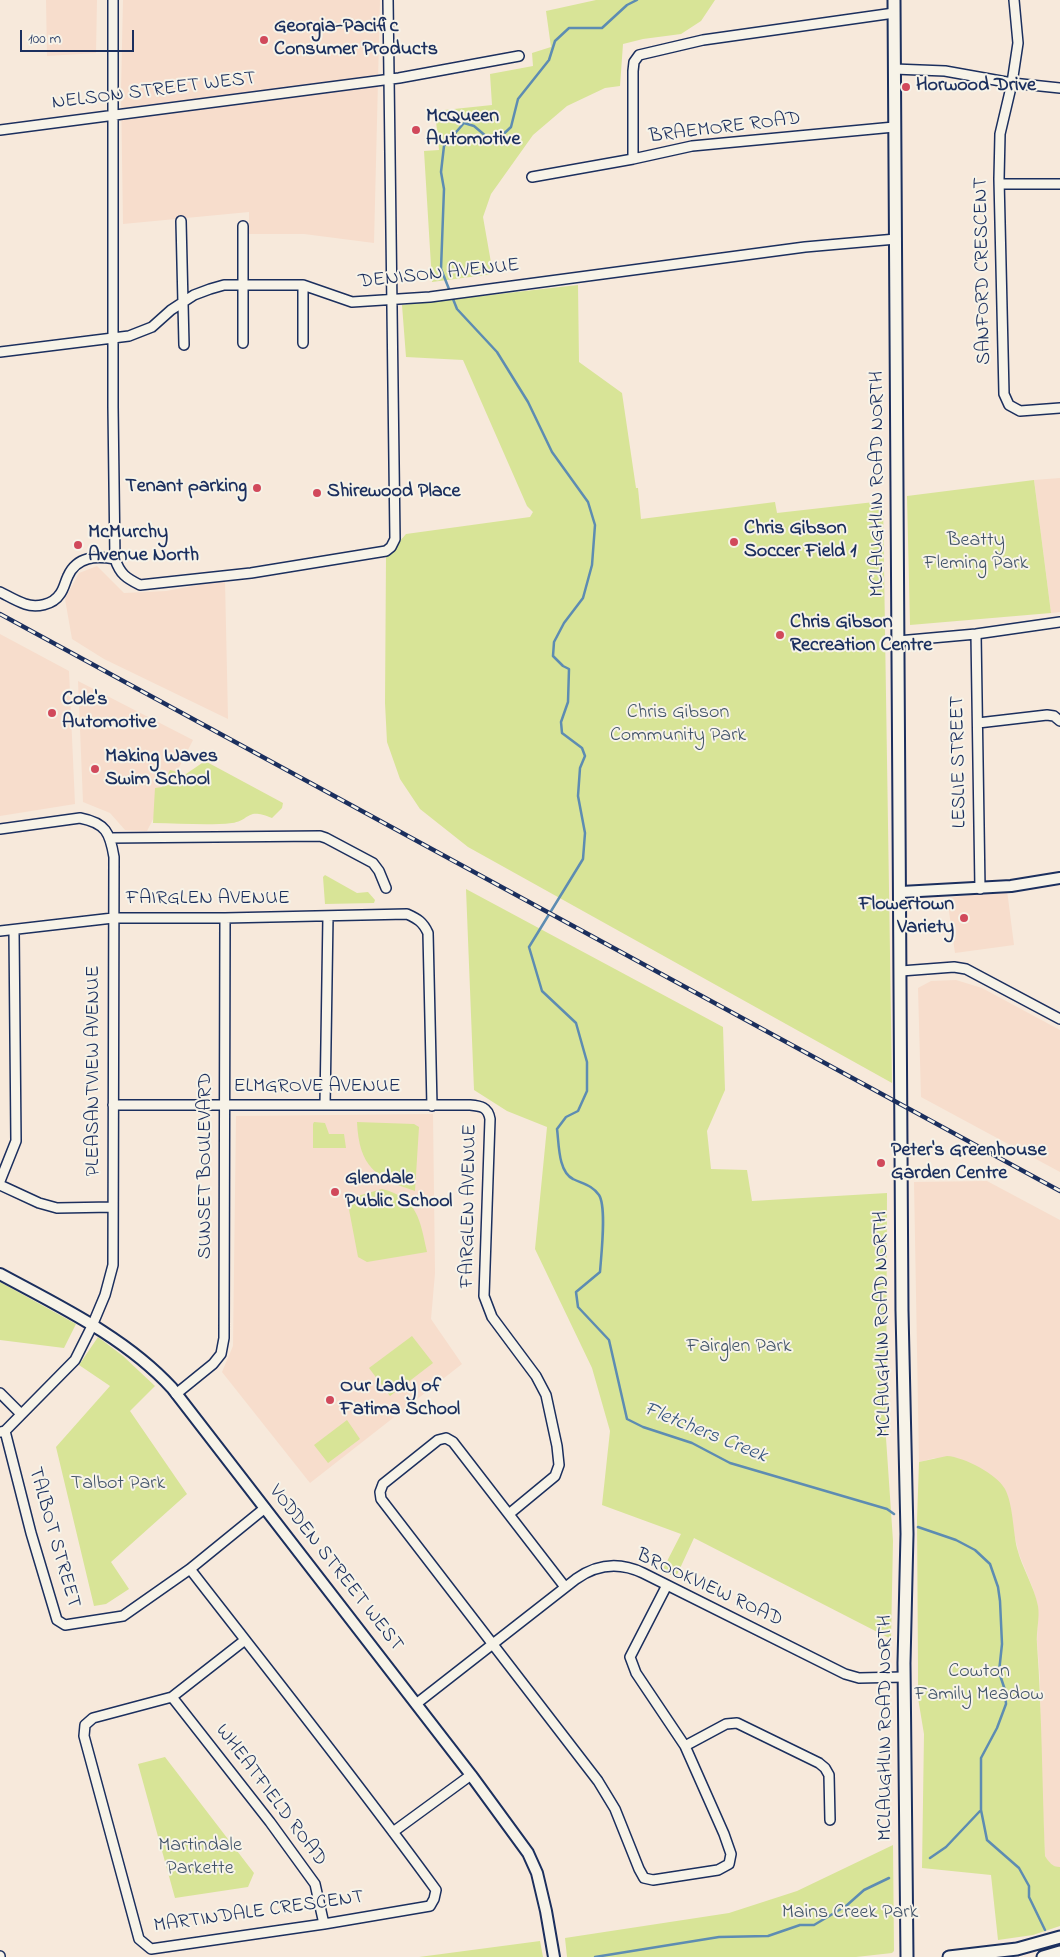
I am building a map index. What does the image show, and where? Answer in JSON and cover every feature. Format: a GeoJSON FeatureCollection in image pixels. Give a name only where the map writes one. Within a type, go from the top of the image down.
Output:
{"type":"FeatureCollection","features":[{"type":"Feature","properties":{"kind":"main road","name":"MCLAUGHLIN ROAD NORTH"},"geometry":{"type":"LineString","coordinates":[[894,0],[901,892],[902,1311],[906,1494],[904,1677],[907,1957]]}},
{"type":"Feature","properties":{"kind":"main road"},"geometry":{"type":"LineString","coordinates":[[949,1957],[1025,1947],[1060,1937]]}},
{"type":"Feature","properties":{"kind":"main road"},"geometry":{"type":"LineString","coordinates":[[1043,1957],[1060,1952]]}},
{"type":"Feature","properties":{"kind":"street"},"geometry":{"type":"LineString","coordinates":[[113,0],[112,337],[115,559],[120,572],[131,581],[140,585],[251,573],[386,551],[391,547],[395,539],[388,0]]}},
{"type":"Feature","properties":{"kind":"street","name":"SANFORD CRESCENT"},"geometry":{"type":"LineString","coordinates":[[1014,0],[1018,43],[1012,84],[1000,134],[1004,394],[1009,405],[1020,411],[1060,408]]}},
{"type":"Feature","properties":{"kind":"street"},"geometry":{"type":"LineString","coordinates":[[633,159],[633,71],[634,62],[639,55],[703,40],[894,12]]}},
{"type":"Feature","properties":{"kind":"street","name":"NELSON STREET WEST"},"geometry":{"type":"LineString","coordinates":[[0,130],[390,79],[519,56]]}},
{"type":"Feature","properties":{"kind":"street"},"geometry":{"type":"LineString","coordinates":[[894,69],[945,71],[1012,84],[1060,88]]}},
{"type":"Feature","properties":{"kind":"street","name":"BRAEMORE ROAD"},"geometry":{"type":"LineString","coordinates":[[532,177],[633,159],[692,146],[894,127]]}},
{"type":"Feature","properties":{"kind":"street"},"geometry":{"type":"LineString","coordinates":[[1000,184],[1060,184]]}},
{"type":"Feature","properties":{"kind":"street"},"geometry":{"type":"LineString","coordinates":[[181,221],[184,345]]}},
{"type":"Feature","properties":{"kind":"street"},"geometry":{"type":"LineString","coordinates":[[243,226],[243,343]]}},
{"type":"Feature","properties":{"kind":"street","name":"DENISON AVENUE"},"geometry":{"type":"LineString","coordinates":[[0,352],[129,336],[152,327],[183,302],[210,289],[224,285],[303,285],[352,302],[392,300],[442,296],[805,247],[896,238]]}},
{"type":"Feature","properties":{"kind":"street"},"geometry":{"type":"LineString","coordinates":[[303,285],[303,343]]}},
{"type":"Feature","properties":{"kind":"street"},"geometry":{"type":"LineString","coordinates":[[0,592],[27,605],[45,604],[59,596],[69,573],[80,562],[91,557],[115,559]]}},
{"type":"Feature","properties":{"kind":"street"},"geometry":{"type":"LineString","coordinates":[[898,641],[976,634],[1060,622]]}},
{"type":"Feature","properties":{"kind":"street","name":"LESLIE STREET"},"geometry":{"type":"LineString","coordinates":[[976,634],[980,889]]}},
{"type":"Feature","properties":{"kind":"street"},"geometry":{"type":"LineString","coordinates":[[978,723],[1047,715],[1054,716],[1060,721]]}},
{"type":"Feature","properties":{"kind":"street"},"geometry":{"type":"LineString","coordinates":[[0,829],[80,818],[93,821],[105,829],[110,838],[320,836],[373,864],[379,871],[386,888]]}},
{"type":"Feature","properties":{"kind":"street","name":"PLEASANTVIEW AVENUE"},"geometry":{"type":"LineString","coordinates":[[3,1431],[72,1363],[92,1326],[105,1295],[113,1264],[114,857],[110,838]]}},
{"type":"Feature","properties":{"kind":"street"},"geometry":{"type":"LineString","coordinates":[[901,892],[980,889],[1060,878]]}},
{"type":"Feature","properties":{"kind":"street","name":"FAIRGLEN AVENUE"},"geometry":{"type":"LineString","coordinates":[[0,931],[113,918],[225,918],[407,914],[423,924],[428,933],[432,1106],[470,1105],[483,1107],[489,1112],[484,1296],[492,1317],[536,1376],[546,1395],[558,1446],[559,1465],[555,1476],[510,1514]]}},
{"type":"Feature","properties":{"kind":"street"},"geometry":{"type":"LineString","coordinates":[[325,1105],[328,916]]}},
{"type":"Feature","properties":{"kind":"street","name":"SUNSET BOULEVARD"},"geometry":{"type":"LineString","coordinates":[[176,1394],[213,1364],[221,1354],[224,1338],[225,918]]}},
{"type":"Feature","properties":{"kind":"street"},"geometry":{"type":"LineString","coordinates":[[14,930],[16,1141],[0,1183],[39,1203],[57,1208],[113,1207]]}},
{"type":"Feature","properties":{"kind":"street"},"geometry":{"type":"LineString","coordinates":[[901,971],[954,967],[966,969],[1060,1019]]}},
{"type":"Feature","properties":{"kind":"street","name":"ELMGROVE AVENUE"},"geometry":{"type":"LineString","coordinates":[[113,1105],[432,1106]]}},
{"type":"Feature","properties":{"kind":"street","name":"VODDEN STREET WEST"},"geometry":{"type":"LineString","coordinates":[[0,1274],[92,1326],[137,1355],[155,1370],[176,1394],[471,1775],[528,1853],[542,1892],[554,1957]]}},
{"type":"Feature","properties":{"kind":"street"},"geometry":{"type":"LineString","coordinates":[[0,1393],[21,1414]]}},
{"type":"Feature","properties":{"kind":"street","name":"TALBOT STREET"},"geometry":{"type":"LineString","coordinates":[[3,1431],[57,1620],[65,1626],[124,1616],[190,1569],[265,1508]]}},
{"type":"Feature","properties":{"kind":"street"},"geometry":{"type":"LineString","coordinates":[[565,1587],[453,1442],[446,1438],[438,1440],[383,1484],[380,1492],[381,1499],[598,1781],[615,1809],[638,1869],[644,1878],[653,1880],[718,1870],[729,1864],[731,1854],[685,1746],[636,1673],[630,1657],[667,1585]]}},
{"type":"Feature","properties":{"kind":"street","name":"BROOKVIEW ROAD"},"geometry":{"type":"LineString","coordinates":[[416,1704],[565,1587],[589,1571],[614,1566],[632,1568],[845,1674],[859,1678],[904,1677]]}},
{"type":"Feature","properties":{"kind":"street","name":"MARTINDALE CRESCENT"},"geometry":{"type":"LineString","coordinates":[[190,1569],[394,1832],[436,1890],[430,1906],[324,1924],[151,1948],[139,1939],[84,1736],[85,1725],[93,1718],[172,1697],[245,1640]]}},
{"type":"Feature","properties":{"kind":"street","name":"WHEATFIELD ROAD"},"geometry":{"type":"LineString","coordinates":[[172,1697],[270,1822],[314,1884],[324,1924]]}},
{"type":"Feature","properties":{"kind":"street"},"geometry":{"type":"LineString","coordinates":[[685,1746],[726,1724],[737,1723],[818,1763],[829,1774],[830,1820]]}},
{"type":"Feature","properties":{"kind":"street"},"geometry":{"type":"LineString","coordinates":[[394,1832],[471,1775]]}},
{"type":"Feature","properties":{"kind":"shaded area"},"geometry":{"type":"Polygon","coordinates":[[[46,0],[97,0],[96,53],[47,56],[46,0]]]}},
{"type":"Feature","properties":{"kind":"shaded area"},"geometry":{"type":"Polygon","coordinates":[[[123,0],[380,0],[374,243],[304,234],[249,234],[249,212],[123,224],[121,91],[123,0]]]}},
{"type":"Feature","properties":{"kind":"shaded area"},"geometry":{"type":"Polygon","coordinates":[[[1060,478],[1060,612],[1051,613],[1034,480],[1060,478]]]}},
{"type":"Feature","properties":{"kind":"shaded area"},"geometry":{"type":"Polygon","coordinates":[[[97,566],[124,593],[166,591],[225,580],[228,719],[104,659],[72,639],[65,599],[79,573],[97,566]]]}},
{"type":"Feature","properties":{"kind":"shaded area"},"geometry":{"type":"Polygon","coordinates":[[[0,634],[69,671],[75,804],[0,816],[0,634]]]}},
{"type":"Feature","properties":{"kind":"shaded area","name":"Making Waves Swim School"},"geometry":{"type":"Polygon","coordinates":[[[78,681],[193,740],[147,831],[125,830],[110,813],[83,802],[78,681]]]}},
{"type":"Feature","properties":{"kind":"shaded area"},"geometry":{"type":"Polygon","coordinates":[[[1007,890],[1014,945],[955,953],[947,898],[1007,890]]]}},
{"type":"Feature","properties":{"kind":"shaded area"},"geometry":{"type":"Polygon","coordinates":[[[956,980],[982,988],[1060,1030],[1060,1172],[921,1097],[918,988],[931,981],[956,980]]]}},
{"type":"Feature","properties":{"kind":"shaded area"},"geometry":{"type":"Polygon","coordinates":[[[433,1114],[435,1273],[431,1319],[462,1364],[310,1483],[222,1372],[233,1346],[236,1116],[433,1114]]]}},
{"type":"Feature","properties":{"kind":"shaded area"},"geometry":{"type":"Polygon","coordinates":[[[987,1181],[1060,1220],[1060,1867],[1049,1863],[1045,1856],[1041,1774],[1040,1679],[1037,1642],[1038,1607],[1014,1534],[935,1458],[919,1462],[914,1182],[987,1181]]]}},
{"type":"Feature","properties":{"kind":"green space"},"geometry":{"type":"Polygon","coordinates":[[[596,0],[715,0],[701,21],[681,34],[643,39],[623,44],[620,86],[605,88],[567,106],[533,135],[491,194],[483,217],[493,274],[432,282],[424,151],[439,150],[435,111],[492,105],[490,74],[533,66],[532,53],[551,47],[546,11],[596,0]]]}},
{"type":"Feature","properties":{"kind":"green space","name":"Chris Gibson Community Park"},"geometry":{"type":"Polygon","coordinates":[[[578,285],[579,362],[622,393],[636,488],[638,488],[641,519],[775,502],[777,513],[883,501],[892,1083],[468,847],[420,809],[400,779],[387,742],[385,703],[386,557],[406,534],[530,517],[533,512],[527,506],[463,360],[406,357],[402,305],[578,285]]]}},
{"type":"Feature","properties":{"kind":"green space","name":"Beatty Fleming Park"},"geometry":{"type":"Polygon","coordinates":[[[1034,480],[1051,613],[910,625],[907,496],[1034,480]]]}},
{"type":"Feature","properties":{"kind":"green space"},"geometry":{"type":"Polygon","coordinates":[[[205,761],[283,803],[282,808],[272,818],[253,814],[232,823],[153,823],[155,788],[162,787],[170,770],[186,774],[205,761]]]}},
{"type":"Feature","properties":{"kind":"green space"},"geometry":{"type":"Polygon","coordinates":[[[325,875],[357,893],[368,892],[375,900],[374,903],[325,904],[323,877],[325,875]]]}},
{"type":"Feature","properties":{"kind":"green space","name":"Fairglen Park"},"geometry":{"type":"Polygon","coordinates":[[[466,889],[723,1027],[725,1090],[707,1131],[711,1169],[747,1170],[752,1201],[887,1193],[886,1438],[893,1541],[891,1639],[694,1538],[676,1577],[662,1571],[681,1534],[602,1505],[610,1431],[592,1368],[535,1249],[547,1127],[507,1111],[474,1090],[466,889]]]}},
{"type":"Feature","properties":{"kind":"green space"},"geometry":{"type":"Polygon","coordinates":[[[314,1122],[325,1123],[329,1134],[344,1134],[346,1148],[313,1148],[314,1122]]]}},
{"type":"Feature","properties":{"kind":"green space"},"geometry":{"type":"Polygon","coordinates":[[[357,1122],[414,1124],[419,1127],[415,1191],[390,1181],[372,1168],[361,1150],[357,1122]]]}},
{"type":"Feature","properties":{"kind":"green space"},"geometry":{"type":"Polygon","coordinates":[[[382,1189],[394,1193],[410,1204],[419,1220],[427,1252],[367,1262],[358,1257],[347,1199],[382,1189]]]}},
{"type":"Feature","properties":{"kind":"green space"},"geometry":{"type":"Polygon","coordinates":[[[0,1282],[76,1324],[64,1348],[0,1340],[0,1282]]]}},
{"type":"Feature","properties":{"kind":"green space"},"geometry":{"type":"Polygon","coordinates":[[[412,1336],[433,1363],[390,1396],[369,1368],[412,1336]]]}},
{"type":"Feature","properties":{"kind":"green space","name":"Talbot Park"},"geometry":{"type":"Polygon","coordinates":[[[98,1337],[123,1356],[155,1386],[130,1411],[187,1494],[111,1562],[129,1589],[106,1604],[94,1606],[56,1447],[110,1386],[79,1365],[98,1337]]]}},
{"type":"Feature","properties":{"kind":"green space"},"geometry":{"type":"Polygon","coordinates":[[[347,1420],[360,1439],[328,1463],[314,1445],[347,1420]]]}},
{"type":"Feature","properties":{"kind":"green space","name":"Cowton Family Meadow"},"geometry":{"type":"Polygon","coordinates":[[[947,1456],[962,1459],[988,1472],[1005,1489],[1008,1495],[1017,1548],[1038,1606],[1037,1639],[1045,1856],[1053,1865],[1060,1867],[1060,1926],[1033,1935],[998,1940],[991,1875],[922,1868],[924,1734],[918,1698],[917,1520],[919,1462],[947,1456]]]}},
{"type":"Feature","properties":{"kind":"green space","name":"Martindale Parkette"},"geometry":{"type":"Polygon","coordinates":[[[165,1757],[254,1873],[248,1887],[175,1898],[138,1764],[165,1757]]]}},
{"type":"Feature","properties":{"kind":"green space","name":"Mains Creek Park"},"geometry":{"type":"Polygon","coordinates":[[[893,1845],[894,1951],[892,1953],[856,1957],[567,1957],[565,1938],[729,1913],[797,1891],[893,1845]]]}},
{"type":"Feature","properties":{"kind":"green space"},"geometry":{"type":"Polygon","coordinates":[[[540,1941],[543,1957],[419,1957],[540,1941]]]}},
{"type":"Feature","properties":{"kind":"waterway"},"geometry":{"type":"LineString","coordinates":[[637,0],[627,5],[602,28],[569,28],[555,41],[549,60],[518,99],[511,127],[494,143],[474,126],[464,123],[444,146],[441,172],[444,189],[441,269],[457,309],[497,352],[528,402],[552,452],[588,502],[595,525],[592,565],[583,598],[564,623],[554,642],[553,656],[569,669],[568,702],[561,722],[562,733],[582,748],[585,756],[580,768],[578,796],[585,833],[583,859],[529,947],[542,991],[576,1023],[587,1062],[587,1091],[578,1111],[566,1117],[557,1129],[560,1157],[564,1170],[573,1179],[590,1187],[599,1195],[603,1210],[600,1272],[576,1292],[578,1307],[609,1340],[627,1419],[643,1427],[692,1443],[730,1463],[887,1509],[894,1514]]}},
{"type":"Feature","properties":{"kind":"waterway","name":"Fletchers Creek"},"geometry":{"type":"LineString","coordinates":[[918,1527],[956,1540],[975,1550],[990,1564],[998,1587],[1002,1644],[999,1672],[1005,1690],[1006,1704],[997,1728],[981,1758],[981,1810],[987,1840],[1019,1868],[1029,1886],[1029,1897],[1045,1930]]}},
{"type":"Feature","properties":{"kind":"waterway"},"geometry":{"type":"LineString","coordinates":[[930,1858],[946,1847],[980,1811]]}},
{"type":"Feature","properties":{"kind":"waterway"},"geometry":{"type":"LineString","coordinates":[[595,1957],[719,1937],[768,1936],[800,1925],[814,1925],[846,1906],[864,1890],[889,1878]]}},
{"type":"Feature","properties":{"kind":"railway"},"geometry":{"type":"LineString","coordinates":[[0,614],[1060,1191]]}},
{"type":"Feature","properties":{"kind":"place","name":"Georgia-Pacific Consumer Products"},"geometry":{"type":"Point","coordinates":[264,40]}},
{"type":"Feature","properties":{"kind":"place","name":"Horwood Drive"},"geometry":{"type":"Point","coordinates":[906,87]}},
{"type":"Feature","properties":{"kind":"place","name":"McQueen Automotive"},"geometry":{"type":"Point","coordinates":[416,130]}},
{"type":"Feature","properties":{"kind":"place","name":"Tenant parking"},"geometry":{"type":"Point","coordinates":[257,488]}},
{"type":"Feature","properties":{"kind":"place","name":"Shirewood Place"},"geometry":{"type":"Point","coordinates":[317,493]}},
{"type":"Feature","properties":{"kind":"place","name":"Chris Gibson Soccer Field 1"},"geometry":{"type":"Point","coordinates":[734,542]}},
{"type":"Feature","properties":{"kind":"place","name":"McMurchy Avenue North"},"geometry":{"type":"Point","coordinates":[78,545]}},
{"type":"Feature","properties":{"kind":"place","name":"Chris Gibson Recreation Centre"},"geometry":{"type":"Point","coordinates":[780,635]}},
{"type":"Feature","properties":{"kind":"place","name":"Cole's Automotive"},"geometry":{"type":"Point","coordinates":[52,713]}},
{"type":"Feature","properties":{"kind":"place","name":"Making Waves Swim School"},"geometry":{"type":"Point","coordinates":[95,769]}},
{"type":"Feature","properties":{"kind":"place","name":"Flowertown Variety"},"geometry":{"type":"Point","coordinates":[964,918]}},
{"type":"Feature","properties":{"kind":"place","name":"Peter's Greenhouse Garden Centre"},"geometry":{"type":"Point","coordinates":[881,1163]}},
{"type":"Feature","properties":{"kind":"place","name":"Glendale Public School"},"geometry":{"type":"Point","coordinates":[335,1192]}},
{"type":"Feature","properties":{"kind":"place","name":"Our Lady of Fatima School"},"geometry":{"type":"Point","coordinates":[330,1400]}}]}
